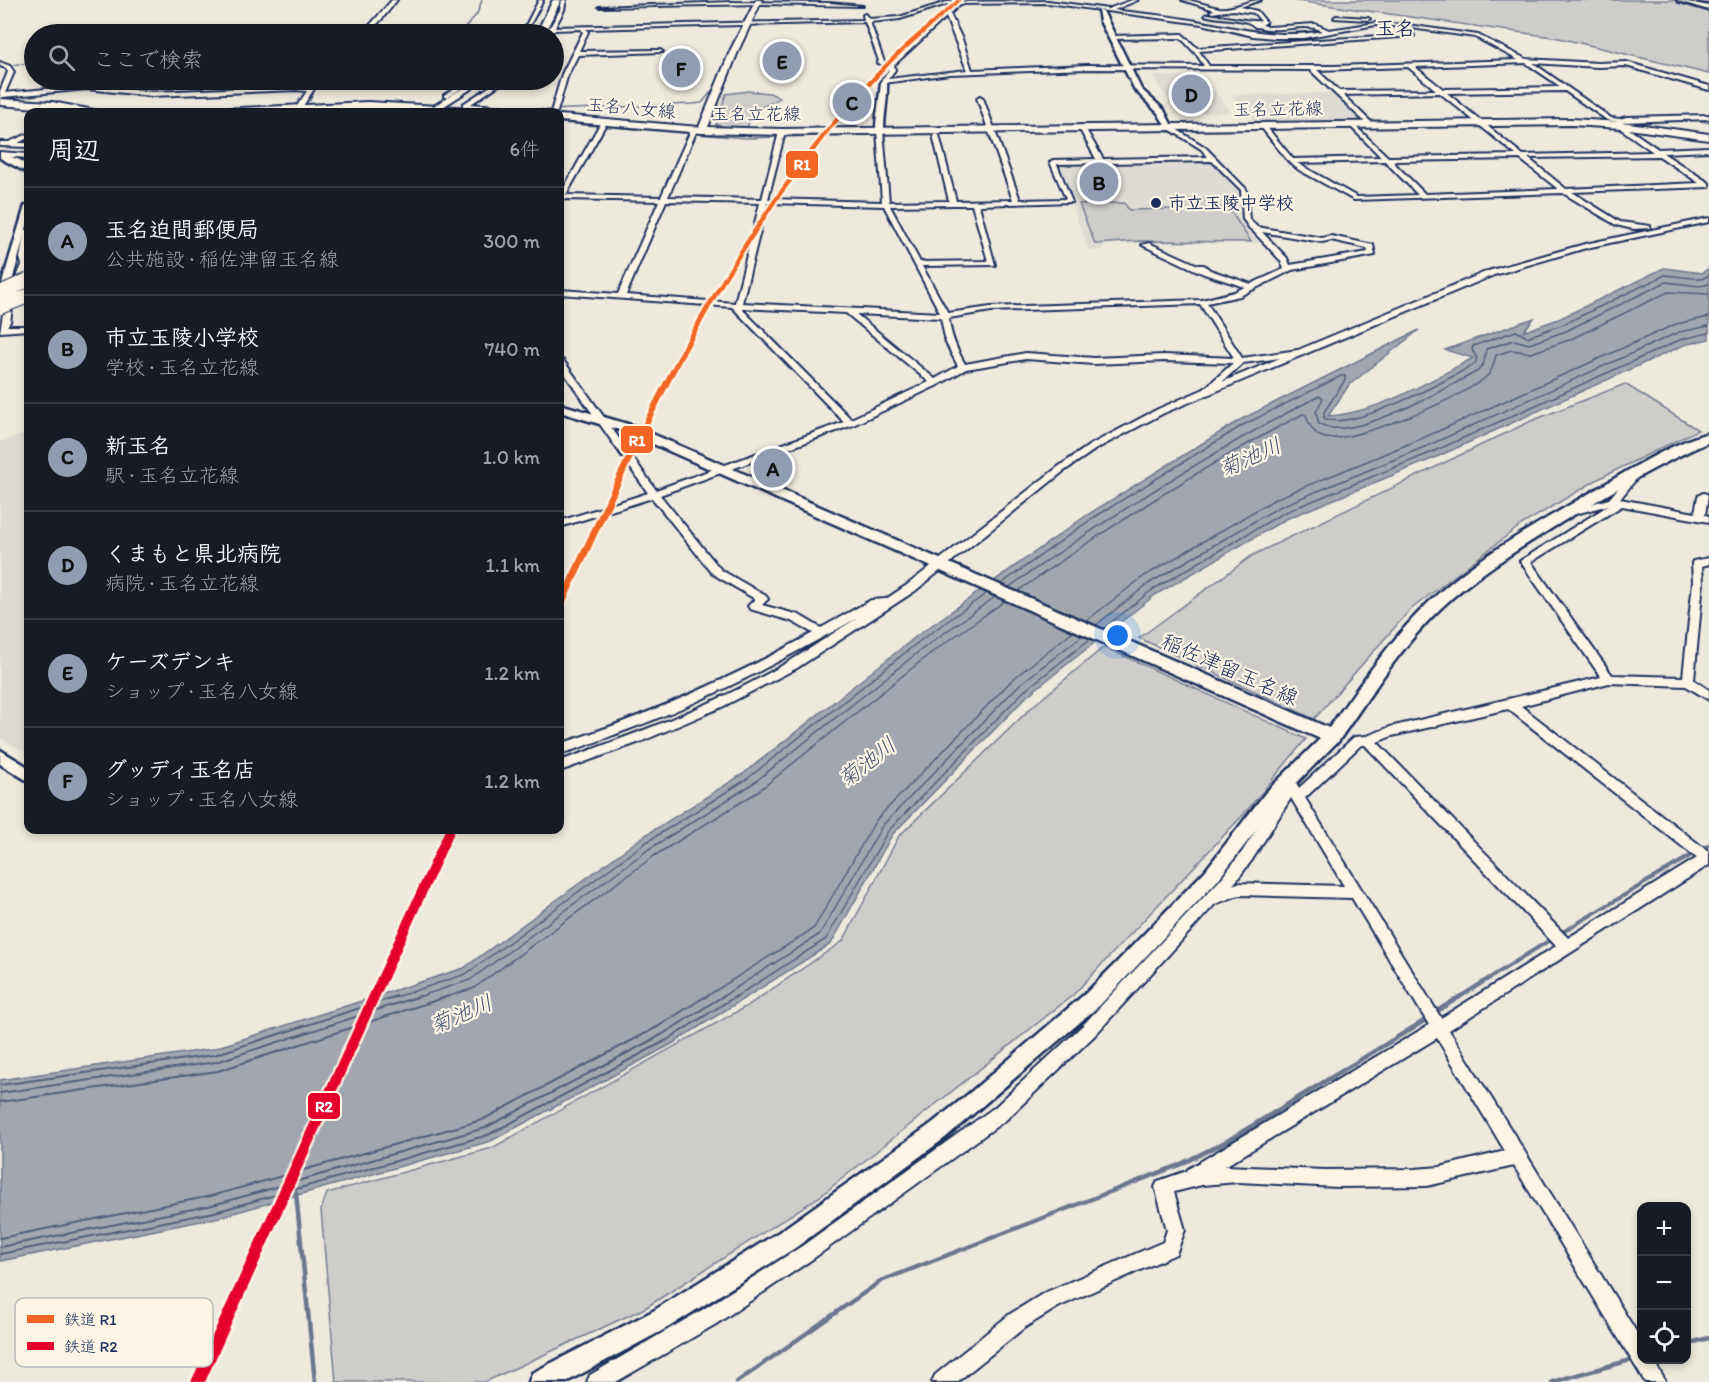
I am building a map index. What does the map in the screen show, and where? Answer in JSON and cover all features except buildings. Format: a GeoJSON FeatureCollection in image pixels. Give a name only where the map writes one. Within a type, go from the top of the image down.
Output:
{"type":"FeatureCollection","features":[{"type":"Feature","properties":{"kind":"highway"},"geometry":{"type":"LineString","coordinates":[[539,24],[548,0]]}},
{"type":"Feature","properties":{"kind":"highway"},"geometry":{"type":"LineString","coordinates":[[541,24],[557,0]]}},
{"type":"Feature","properties":{"kind":"highway"},"geometry":{"type":"LineString","coordinates":[[440,108],[466,90]]}},
{"type":"Feature","properties":{"kind":"highway"},"geometry":{"type":"LineString","coordinates":[[441,108],[474,90]]}},
{"type":"Feature","properties":{"kind":"highway"},"geometry":{"type":"LineString","coordinates":[[0,295],[24,282]]}},
{"type":"Feature","properties":{"kind":"highway"},"geometry":{"type":"LineString","coordinates":[[0,295],[24,287]]}},
{"type":"Feature","properties":{"kind":"highway"},"geometry":{"type":"LineString","coordinates":[[0,306],[24,297]]}},
{"type":"Feature","properties":{"kind":"main road","name":"玉名八女線"},"geometry":{"type":"LineString","coordinates":[[564,118],[695,132],[758,1]]}},
{"type":"Feature","properties":{"kind":"main road"},"geometry":{"type":"LineString","coordinates":[[1,98],[69,108]]}},
{"type":"Feature","properties":{"kind":"main road"},"geometry":{"type":"LineString","coordinates":[[327,108],[368,105],[409,108]]}},
{"type":"Feature","properties":{"kind":"main road","name":"玉名立花線"},"geometry":{"type":"LineString","coordinates":[[695,132],[1083,130],[1571,122],[1621,123],[1709,137]]}},
{"type":"Feature","properties":{"kind":"main road","name":"稲佐津留玉名線"},"geometry":{"type":"LineString","coordinates":[[564,409],[630,429],[726,470],[1332,738]]}},
{"type":"Feature","properties":{"kind":"main road"},"geometry":{"type":"LineString","coordinates":[[1332,738],[1383,666],[1435,606],[1486,564],[1567,513],[1684,447],[1709,437]]}},
{"type":"Feature","properties":{"kind":"street"},"geometry":{"type":"LineString","coordinates":[[374,24],[394,0]]}},
{"type":"Feature","properties":{"kind":"street"},"geometry":{"type":"LineString","coordinates":[[537,24],[541,0]]}},
{"type":"Feature","properties":{"kind":"street"},"geometry":{"type":"LineString","coordinates":[[545,24],[562,10],[564,0]]}},
{"type":"Feature","properties":{"kind":"street"},"geometry":{"type":"LineString","coordinates":[[598,14],[602,0]]}},
{"type":"Feature","properties":{"kind":"street"},"geometry":{"type":"LineString","coordinates":[[861,6],[866,0]]}},
{"type":"Feature","properties":{"kind":"street"},"geometry":{"type":"LineString","coordinates":[[1040,0],[1048,2]]}},
{"type":"Feature","properties":{"kind":"street"},"geometry":{"type":"LineString","coordinates":[[1066,4],[1084,0]]}},
{"type":"Feature","properties":{"kind":"street"},"geometry":{"type":"LineString","coordinates":[[1103,11],[1136,0]]}},
{"type":"Feature","properties":{"kind":"street"},"geometry":{"type":"LineString","coordinates":[[1184,0],[1221,10]]}},
{"type":"Feature","properties":{"kind":"street"},"geometry":{"type":"LineString","coordinates":[[1188,21],[1258,0]]}},
{"type":"Feature","properties":{"kind":"street"},"geometry":{"type":"LineString","coordinates":[[1680,0],[1709,8]]}},
{"type":"Feature","properties":{"kind":"street"},"geometry":{"type":"LineString","coordinates":[[601,7],[758,1],[861,6]]}},
{"type":"Feature","properties":{"kind":"street"},"geometry":{"type":"LineString","coordinates":[[564,30],[867,21],[900,18],[947,2],[1048,2],[1188,21],[1275,36],[1303,36],[1373,24],[1407,26],[1476,36],[1526,61],[1609,118],[1621,123],[1658,152],[1708,185]]}},
{"type":"Feature","properties":{"kind":"street"},"geometry":{"type":"LineString","coordinates":[[891,65],[961,2]]}},
{"type":"Feature","properties":{"kind":"street"},"geometry":{"type":"LineString","coordinates":[[861,6],[882,61],[880,63],[891,65]]}},
{"type":"Feature","properties":{"kind":"street"},"geometry":{"type":"LineString","coordinates":[[1234,8],[1257,12],[1262,16],[1264,22],[1234,29]]}},
{"type":"Feature","properties":{"kind":"street"},"geometry":{"type":"LineString","coordinates":[[1103,11],[1112,38],[1138,90],[1161,112],[1171,128],[1203,148],[1244,190],[1246,219],[1252,228],[1288,267],[1294,268],[1372,253],[1370,247],[1331,238],[1322,240],[1252,228]]}},
{"type":"Feature","properties":{"kind":"street"},"geometry":{"type":"LineString","coordinates":[[947,13],[970,71]]}},
{"type":"Feature","properties":{"kind":"street"},"geometry":{"type":"LineString","coordinates":[[1207,15],[1239,19],[1276,28],[1315,25],[1328,32]]}},
{"type":"Feature","properties":{"kind":"street"},"geometry":{"type":"LineString","coordinates":[[1336,17],[1373,19],[1370,20],[1373,24]]}},
{"type":"Feature","properties":{"kind":"street"},"geometry":{"type":"LineString","coordinates":[[583,29],[594,20]]}},
{"type":"Feature","properties":{"kind":"street"},"geometry":{"type":"LineString","coordinates":[[1182,36],[1188,21]]}},
{"type":"Feature","properties":{"kind":"street"},"geometry":{"type":"LineString","coordinates":[[1196,50],[1412,35],[1407,26]]}},
{"type":"Feature","properties":{"kind":"street"},"geometry":{"type":"LineString","coordinates":[[564,77],[586,32],[583,29]]}},
{"type":"Feature","properties":{"kind":"street"},"geometry":{"type":"LineString","coordinates":[[1112,38],[1182,36],[1196,50],[1207,67]]}},
{"type":"Feature","properties":{"kind":"street"},"geometry":{"type":"LineString","coordinates":[[576,53],[660,52]]}},
{"type":"Feature","properties":{"kind":"street"},"geometry":{"type":"LineString","coordinates":[[884,81],[944,72],[970,71],[1207,67],[1312,68],[1526,61],[1598,65],[1626,64],[1709,88]]}},
{"type":"Feature","properties":{"kind":"street"},"geometry":{"type":"LineString","coordinates":[[0,64],[9,67],[11,72],[1,98],[64,90]]}},
{"type":"Feature","properties":{"kind":"street"},"geometry":{"type":"LineString","coordinates":[[1408,64],[1563,190],[1625,226],[1670,227]]}},
{"type":"Feature","properties":{"kind":"street"},"geometry":{"type":"LineString","coordinates":[[891,65],[892,70],[884,81],[884,100],[878,125],[881,132],[886,204],[945,316],[945,326],[952,350],[963,367]]}},
{"type":"Feature","properties":{"kind":"street"},"geometry":{"type":"LineString","coordinates":[[1312,68],[1370,124]]}},
{"type":"Feature","properties":{"kind":"street"},"geometry":{"type":"LineString","coordinates":[[1338,93],[1568,89]]}},
{"type":"Feature","properties":{"kind":"street"},"geometry":{"type":"LineString","coordinates":[[115,90],[152,94],[248,90]]}},
{"type":"Feature","properties":{"kind":"street"},"geometry":{"type":"LineString","coordinates":[[300,108],[312,90]]}},
{"type":"Feature","properties":{"kind":"street"},"geometry":{"type":"LineString","coordinates":[[446,96],[455,90]]}},
{"type":"Feature","properties":{"kind":"street"},"geometry":{"type":"LineString","coordinates":[[488,90],[465,105],[496,108]]}},
{"type":"Feature","properties":{"kind":"street"},"geometry":{"type":"LineString","coordinates":[[555,108],[560,90]]}},
{"type":"Feature","properties":{"kind":"street"},"geometry":{"type":"LineString","coordinates":[[980,98],[1017,202]]}},
{"type":"Feature","properties":{"kind":"street"},"geometry":{"type":"LineString","coordinates":[[1701,110],[1694,111],[1705,117]]}},
{"type":"Feature","properties":{"kind":"street"},"geometry":{"type":"LineString","coordinates":[[1621,123],[1626,119],[1705,117]]}},
{"type":"Feature","properties":{"kind":"street"},"geometry":{"type":"LineString","coordinates":[[564,191],[604,122]]}},
{"type":"Feature","properties":{"kind":"street"},"geometry":{"type":"LineString","coordinates":[[1351,124],[1424,197]]}},
{"type":"Feature","properties":{"kind":"street"},"geometry":{"type":"LineString","coordinates":[[1263,126],[1291,161],[1304,171],[1356,199],[1708,185]]}},
{"type":"Feature","properties":{"kind":"street"},"geometry":{"type":"LineString","coordinates":[[1083,130],[1100,160]]}},
{"type":"Feature","properties":{"kind":"street"},"geometry":{"type":"LineString","coordinates":[[621,296],[695,132]]}},
{"type":"Feature","properties":{"kind":"street"},"geometry":{"type":"LineString","coordinates":[[736,305],[782,132]]}},
{"type":"Feature","properties":{"kind":"street"},"geometry":{"type":"LineString","coordinates":[[936,135],[953,204]]}},
{"type":"Feature","properties":{"kind":"street"},"geometry":{"type":"LineString","coordinates":[[10,145],[24,137]]}},
{"type":"Feature","properties":{"kind":"street"},"geometry":{"type":"LineString","coordinates":[[0,144],[24,145]]}},
{"type":"Feature","properties":{"kind":"street"},"geometry":{"type":"LineString","coordinates":[[1291,161],[1709,149]]}},
{"type":"Feature","properties":{"kind":"street"},"geometry":{"type":"LineString","coordinates":[[0,154],[24,156]]}},
{"type":"Feature","properties":{"kind":"street"},"geometry":{"type":"LineString","coordinates":[[0,154],[24,168]]}},
{"type":"Feature","properties":{"kind":"street"},"geometry":{"type":"LineString","coordinates":[[564,198],[664,198],[886,204],[1070,201],[1053,162],[1212,159]]}},
{"type":"Feature","properties":{"kind":"street"},"geometry":{"type":"LineString","coordinates":[[918,264],[992,263],[975,203]]}},
{"type":"Feature","properties":{"kind":"street"},"geometry":{"type":"LineString","coordinates":[[564,765],[636,739],[718,704],[793,665],[946,567],[1061,469],[1093,447],[1161,411],[1491,273],[1585,246],[1709,220]]}},
{"type":"Feature","properties":{"kind":"street"},"geometry":{"type":"LineString","coordinates":[[0,306],[24,222]]}},
{"type":"Feature","properties":{"kind":"street"},"geometry":{"type":"LineString","coordinates":[[1146,245],[1207,272],[1252,287]]}},
{"type":"Feature","properties":{"kind":"street"},"geometry":{"type":"LineString","coordinates":[[1198,263],[1207,272]]}},
{"type":"Feature","properties":{"kind":"street"},"geometry":{"type":"LineString","coordinates":[[564,292],[736,305],[945,316],[992,309],[1202,302],[1237,294],[1281,275],[1288,267]]}},
{"type":"Feature","properties":{"kind":"street"},"geometry":{"type":"LineString","coordinates":[[0,330],[6,322],[8,308],[24,270]]}},
{"type":"Feature","properties":{"kind":"street"},"geometry":{"type":"LineString","coordinates":[[1202,302],[1240,361]]}},
{"type":"Feature","properties":{"kind":"street"},"geometry":{"type":"LineString","coordinates":[[736,305],[850,423]]}},
{"type":"Feature","properties":{"kind":"street"},"geometry":{"type":"LineString","coordinates":[[849,312],[935,382]]}},
{"type":"Feature","properties":{"kind":"street"},"geometry":{"type":"LineString","coordinates":[[0,330],[24,328]]}},
{"type":"Feature","properties":{"kind":"street"},"geometry":{"type":"LineString","coordinates":[[564,523],[726,470],[850,423],[963,367],[1026,356],[1094,361],[1164,358],[1240,361],[1298,353]]}},
{"type":"Feature","properties":{"kind":"street"},"geometry":{"type":"LineString","coordinates":[[1207,391],[1240,361]]}},
{"type":"Feature","properties":{"kind":"street"},"geometry":{"type":"LineString","coordinates":[[564,368],[654,494],[717,572],[762,599],[754,606],[795,618],[820,632]]}},
{"type":"Feature","properties":{"kind":"street"},"geometry":{"type":"LineString","coordinates":[[1608,679],[1525,561],[1615,502],[1636,474]]}},
{"type":"Feature","properties":{"kind":"street"},"geometry":{"type":"LineString","coordinates":[[1567,513],[1615,502],[1704,519],[1703,496]]}},
{"type":"Feature","properties":{"kind":"street"},"geometry":{"type":"LineString","coordinates":[[1688,682],[1698,582],[1697,563],[1709,561]]}},
{"type":"Feature","properties":{"kind":"street"},"geometry":{"type":"LineString","coordinates":[[564,748],[650,717],[702,694],[746,674],[875,603],[893,600]]}},
{"type":"Feature","properties":{"kind":"street"},"geometry":{"type":"LineString","coordinates":[[541,1382],[661,1319],[787,1240],[938,1131],[1093,999],[1211,876],[1272,797],[1293,789],[1358,740],[1368,741],[1390,732],[1608,679],[1688,682],[1709,696]]}},
{"type":"Feature","properties":{"kind":"street"},"geometry":{"type":"LineString","coordinates":[[942,1382],[1017,1321],[1051,1300],[1170,1248],[1176,1230],[1164,1187],[1190,1177],[1707,858],[1509,703]]}},
{"type":"Feature","properties":{"kind":"street"},"geometry":{"type":"LineString","coordinates":[[597,1382],[709,1317],[798,1259],[1001,1113],[1089,1030],[1211,900],[1247,856],[1293,789],[1332,738]]}},
{"type":"Feature","properties":{"kind":"street"},"geometry":{"type":"LineString","coordinates":[[1368,741],[1566,946]]}},
{"type":"Feature","properties":{"kind":"street"},"geometry":{"type":"LineString","coordinates":[[0,756],[24,772]]}},
{"type":"Feature","properties":{"kind":"street"},"geometry":{"type":"LineString","coordinates":[[1293,789],[1436,1027],[1637,1351]]}},
{"type":"Feature","properties":{"kind":"street"},"geometry":{"type":"LineString","coordinates":[[1211,900],[1238,889],[1354,892]]}},
{"type":"Feature","properties":{"kind":"street"},"geometry":{"type":"LineString","coordinates":[[1190,1177],[1231,1172],[1315,1178],[1416,1178],[1473,1168],[1489,1162],[1516,1157]]}},
{"type":"Feature","properties":{"kind":"shaded area"},"geometry":{"type":"Polygon","coordinates":[[[1290,0],[1709,0],[1709,74],[1559,38],[1290,0]]]}},
{"type":"Feature","properties":{"kind":"shaded area"},"geometry":{"type":"Polygon","coordinates":[[[1152,76],[1202,76],[1231,112],[1177,113],[1152,76]]]}},
{"type":"Feature","properties":{"kind":"shaded area"},"geometry":{"type":"Polygon","coordinates":[[[748,91],[770,93],[780,98],[759,108],[753,114],[747,128],[724,127],[716,124],[726,94],[748,91]]]}},
{"type":"Feature","properties":{"kind":"shaded area"},"geometry":{"type":"Polygon","coordinates":[[[1338,93],[1366,121],[1255,123],[1231,95],[1338,93]]]}},
{"type":"Feature","properties":{"kind":"shaded area","name":"市立玉陵中学校"},"geometry":{"type":"Polygon","coordinates":[[[1210,159],[1243,193],[1244,198],[1239,207],[1240,218],[1262,243],[1147,243],[1107,245],[1099,251],[1089,250],[1055,163],[1210,159]]]}},
{"type":"Feature","properties":{"kind":"shaded area"},"geometry":{"type":"Polygon","coordinates":[[[1205,199],[1211,208],[1228,207],[1251,242],[1138,241],[1095,244],[1079,204],[1124,203],[1129,210],[1176,209],[1171,200],[1205,199]]]}},
{"type":"Feature","properties":{"kind":"shaded area"},"geometry":{"type":"Polygon","coordinates":[[[1625,384],[1698,430],[1600,478],[1521,525],[1410,610],[1314,719],[1139,638],[1253,555],[1531,421],[1625,384]]]}},
{"type":"Feature","properties":{"kind":"shaded area"},"geometry":{"type":"Polygon","coordinates":[[[24,434],[24,752],[0,738],[0,442],[24,434]]]}},
{"type":"Feature","properties":{"kind":"shaded area"},"geometry":{"type":"Polygon","coordinates":[[[1104,647],[1306,739],[1244,814],[1073,995],[819,1197],[645,1308],[485,1382],[336,1382],[321,1210],[327,1193],[492,1148],[747,1006],[843,941],[899,836],[1033,706],[1104,647]]]}},
{"type":"Feature","properties":{"kind":"water","name":"菊池川"},"geometry":{"type":"Polygon","coordinates":[[[1664,268],[1702,273],[1709,268],[1709,339],[1684,345],[1432,459],[1286,519],[1155,595],[1028,695],[892,835],[831,944],[670,1045],[491,1141],[216,1218],[0,1261],[0,1080],[212,1049],[464,968],[641,838],[743,774],[918,635],[1087,515],[1240,420],[1419,330],[1349,385],[1328,416],[1366,409],[1421,386],[1473,358],[1445,350],[1534,318],[1523,332],[1561,318],[1664,268]]]}},
{"type":"Feature","properties":{"kind":"waterway"},"geometry":{"type":"LineString","coordinates":[[468,24],[477,14],[482,0]]}},
{"type":"Feature","properties":{"kind":"waterway"},"geometry":{"type":"LineString","coordinates":[[878,21],[900,20],[914,14]]}},
{"type":"Feature","properties":{"kind":"waterway"},"geometry":{"type":"LineString","coordinates":[[564,30],[850,22]]}},
{"type":"Feature","properties":{"kind":"waterway"},"geometry":{"type":"LineString","coordinates":[[9,65],[24,64]]}},
{"type":"Feature","properties":{"kind":"waterway"},"geometry":{"type":"LineString","coordinates":[[564,109],[702,103],[714,88]]}},
{"type":"Feature","properties":{"kind":"waterway"},"geometry":{"type":"LineString","coordinates":[[310,101],[315,90]]}},
{"type":"Feature","properties":{"kind":"waterway"},"geometry":{"type":"LineString","coordinates":[[472,103],[526,108]]}},
{"type":"Feature","properties":{"kind":"waterway"},"geometry":{"type":"LineString","coordinates":[[1693,119],[1709,123]]}},
{"type":"Feature","properties":{"kind":"waterway"},"geometry":{"type":"LineString","coordinates":[[564,123],[746,138],[891,134]]}},
{"type":"Feature","properties":{"kind":"waterway"},"geometry":{"type":"LineString","coordinates":[[1571,125],[1597,126]]}},
{"type":"Feature","properties":{"kind":"waterway"},"geometry":{"type":"LineString","coordinates":[[1195,131],[1331,128]]}},
{"type":"Feature","properties":{"kind":"waterway"},"geometry":{"type":"LineString","coordinates":[[1084,131],[1151,131]]}},
{"type":"Feature","properties":{"kind":"waterway"},"geometry":{"type":"LineString","coordinates":[[1700,850],[1709,845]]}},
{"type":"Feature","properties":{"kind":"waterway"},"geometry":{"type":"LineString","coordinates":[[1561,933],[1695,853]]}},
{"type":"Feature","properties":{"kind":"waterway"},"geometry":{"type":"LineString","coordinates":[[1458,998],[1553,938]]}},
{"type":"Feature","properties":{"kind":"waterway"},"geometry":{"type":"LineString","coordinates":[[1434,1013],[1461,996]]}},
{"type":"Feature","properties":{"kind":"waterway"},"geometry":{"type":"LineString","coordinates":[[737,1382],[881,1281],[1179,1165],[1227,1141],[1427,1019]]}},
{"type":"Feature","properties":{"kind":"waterway"},"geometry":{"type":"LineString","coordinates":[[296,1193],[315,1382]]}},
{"type":"Feature","properties":{"kind":"waterway"},"geometry":{"type":"LineString","coordinates":[[1691,1343],[1709,1338]]}},
{"type":"Feature","properties":{"kind":"waterway"},"geometry":{"type":"LineString","coordinates":[[1552,1382],[1634,1359]]}},
{"type":"Feature","properties":{"kind":"rail line","name":"R1"},"geometry":{"type":"LineString","coordinates":[[564,597],[636,442],[678,359],[724,278],[775,200],[830,127],[891,60],[959,0]]}},
{"type":"Feature","properties":{"kind":"rail line","name":"R2"},"geometry":{"type":"LineString","coordinates":[[213,1349],[448,834]]}},
{"type":"Feature","properties":{"kind":"rail line","name":"R2"},"geometry":{"type":"LineString","coordinates":[[198,1382],[205,1367]]}},
{"type":"Feature","properties":{"kind":"place","name":"ケーズデンキ"},"geometry":{"type":"Point","coordinates":[782,61]}},
{"type":"Feature","properties":{"kind":"place","name":"グッディ玉名店"},"geometry":{"type":"Point","coordinates":[681,68]}},
{"type":"Feature","properties":{"kind":"place","name":"くまもと県北病院"},"geometry":{"type":"Point","coordinates":[1191,94]}},
{"type":"Feature","properties":{"kind":"place","name":"新玉名"},"geometry":{"type":"Point","coordinates":[852,102]}},
{"type":"Feature","properties":{"kind":"place","name":"市立玉陵小学校"},"geometry":{"type":"Point","coordinates":[1099,182]}},
{"type":"Feature","properties":{"kind":"place","name":"市立玉陵中学校"},"geometry":{"type":"Point","coordinates":[1156,203]}},
{"type":"Feature","properties":{"kind":"place","name":"玉名迫間郵便局"},"geometry":{"type":"Point","coordinates":[773,468]}},
{"type":"Feature","properties":{"kind":"district","name":"玉名"},"geometry":{"type":"Point","coordinates":[1395,28]}}]}
